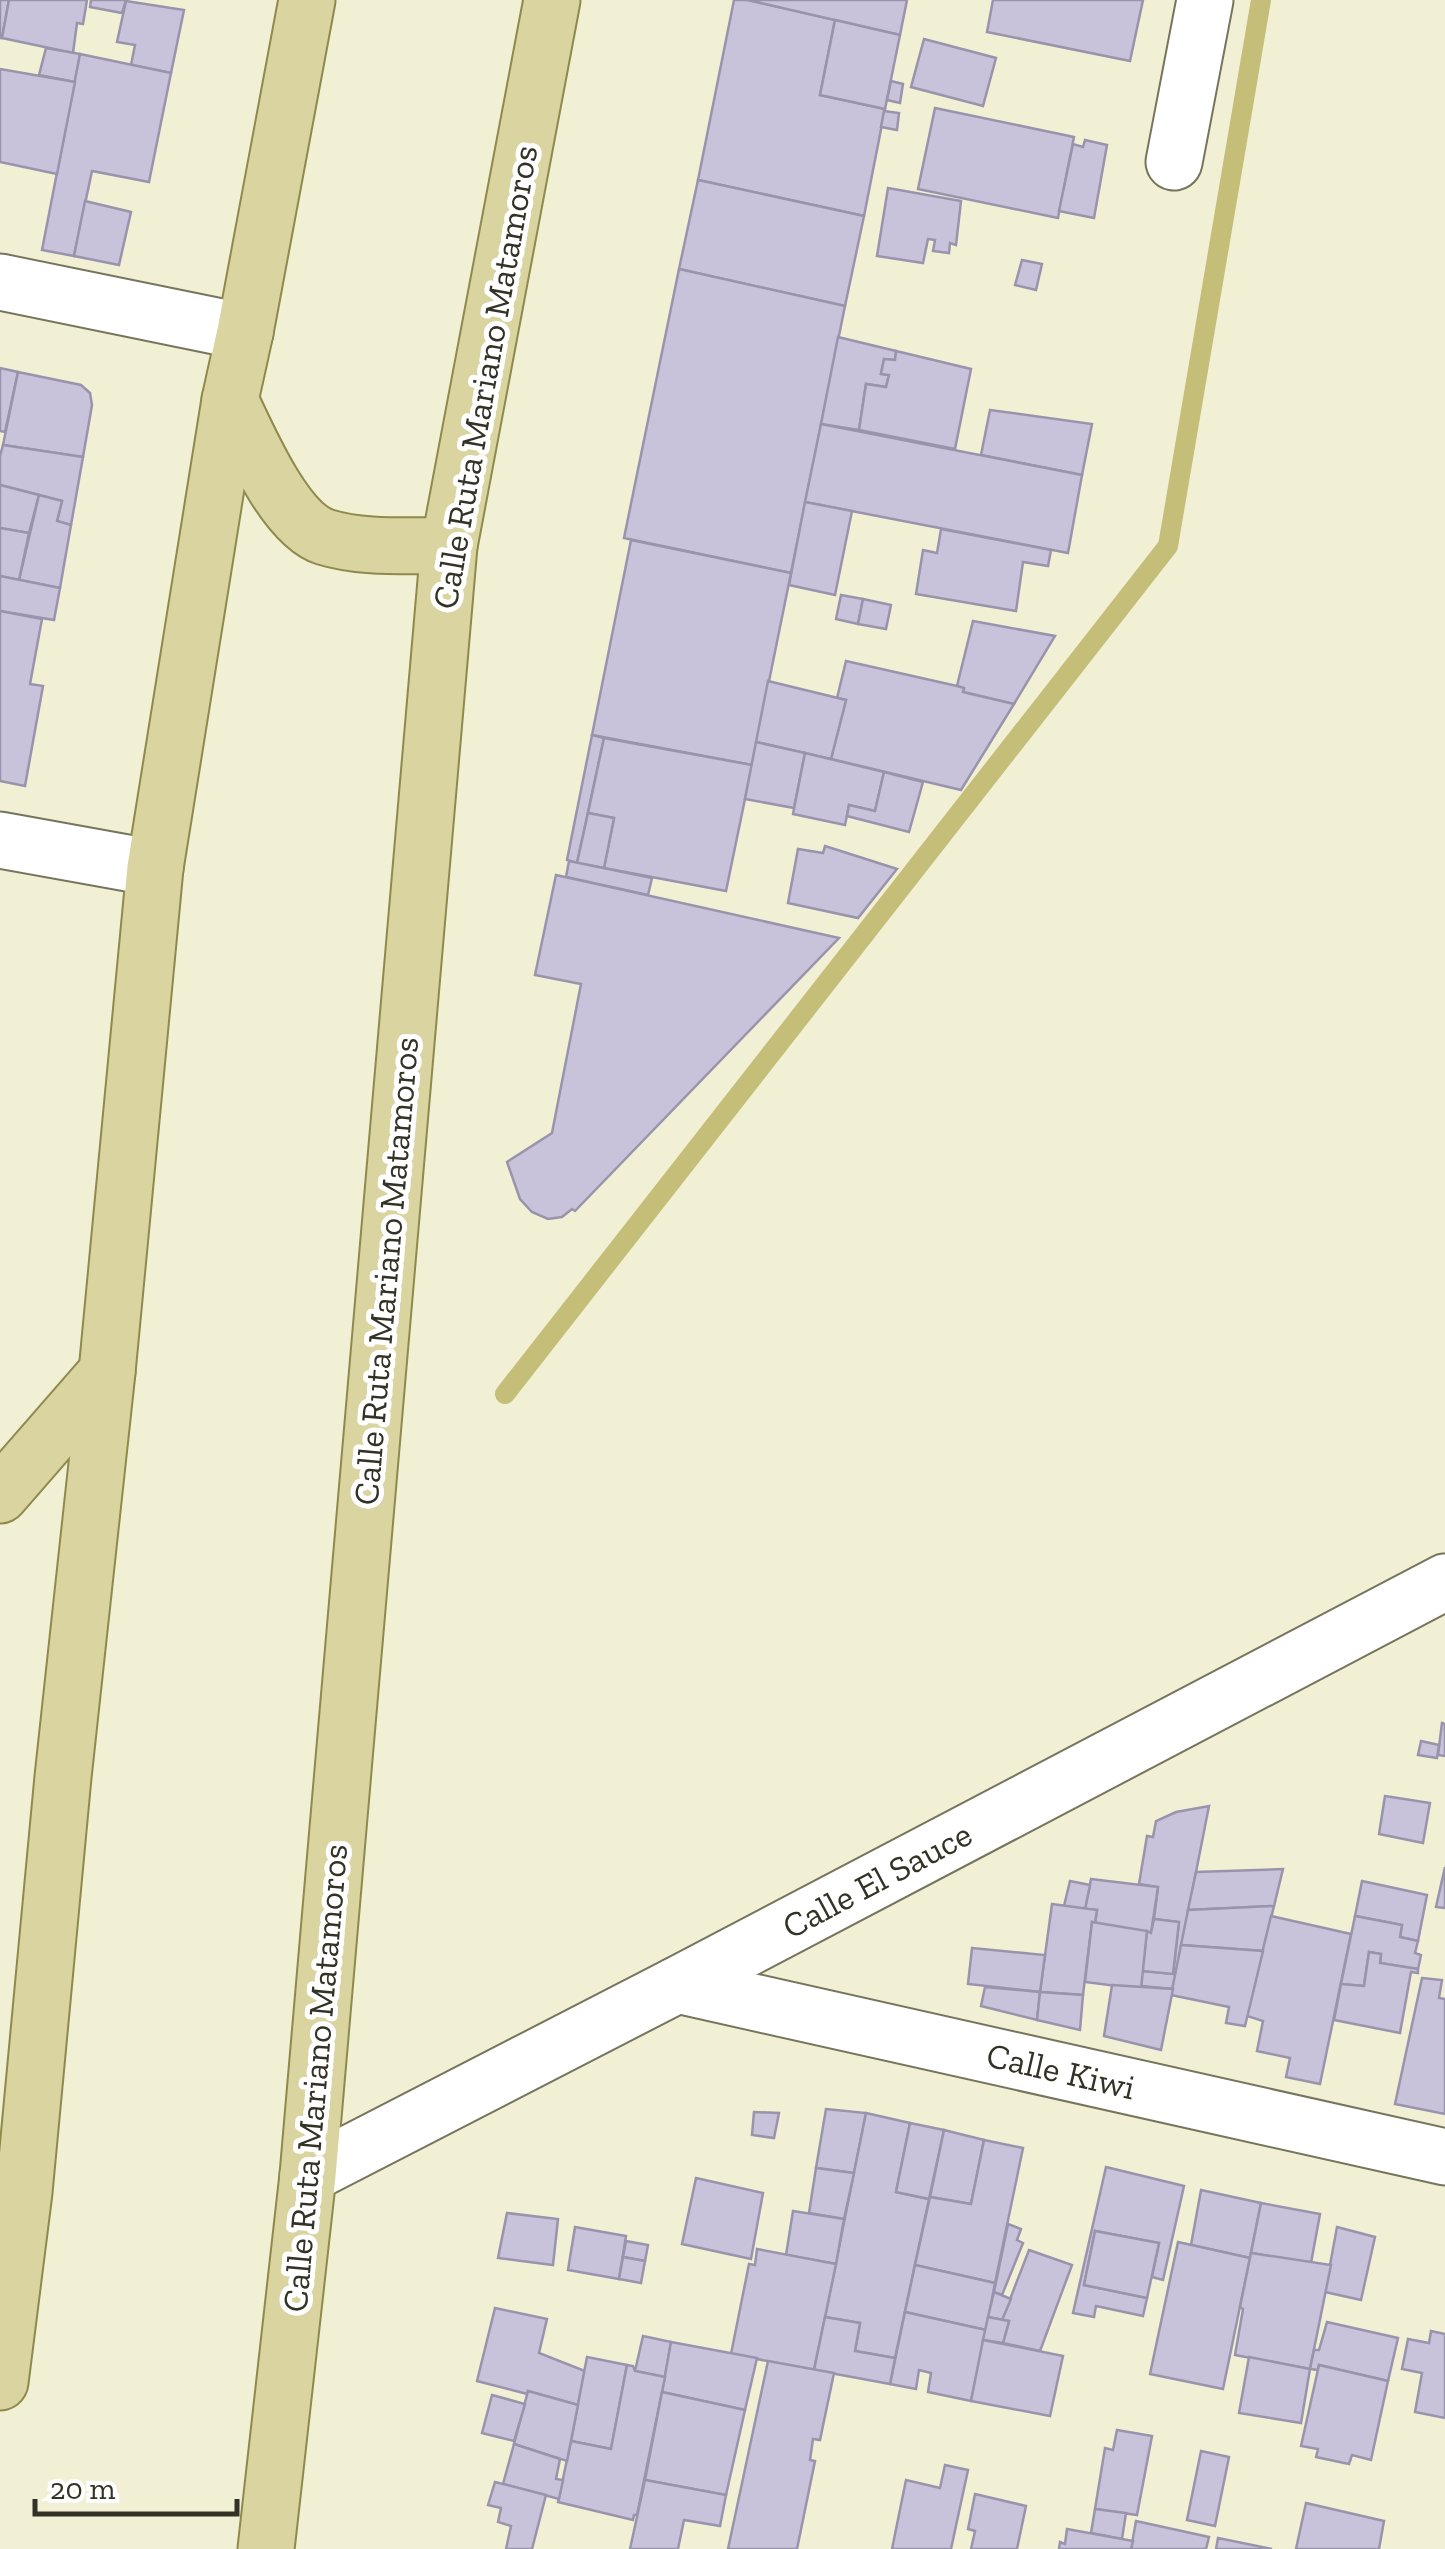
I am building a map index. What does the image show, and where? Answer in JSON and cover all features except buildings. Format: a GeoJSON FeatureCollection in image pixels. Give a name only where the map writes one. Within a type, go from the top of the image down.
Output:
{"type":"FeatureCollection","features":[{"type":"Feature","properties":{"kind":"main road"},"geometry":{"type":"LineString","coordinates":[[0,2382],[24,2192],[62,1777],[108,1372],[155,868],[230,400],[307,0]]}},
{"type":"Feature","properties":{"kind":"main road","name":"Calle Ruta Mariano Matamoros"},"geometry":{"type":"LineString","coordinates":[[266,2549],[308,2175],[448,546],[552,0]]}},
{"type":"Feature","properties":{"kind":"main road"},"geometry":{"type":"LineString","coordinates":[[230,400],[273,486],[293,512],[321,536],[359,544],[448,546]]}},
{"type":"Feature","properties":{"kind":"main road"},"geometry":{"type":"LineString","coordinates":[[0,1495],[108,1372]]}},
{"type":"Feature","properties":{"kind":"street"},"geometry":{"type":"LineString","coordinates":[[1174,162],[1205,0]]}},
{"type":"Feature","properties":{"kind":"street"},"geometry":{"type":"LineString","coordinates":[[0,282],[245,332]]}},
{"type":"Feature","properties":{"kind":"street"},"geometry":{"type":"LineString","coordinates":[[0,840],[155,868]]}},
{"type":"Feature","properties":{"kind":"street","name":"Calle El Sauce"},"geometry":{"type":"LineString","coordinates":[[308,2175],[1445,1582]]}},
{"type":"Feature","properties":{"kind":"street","name":"Calle Kiwi"},"geometry":{"type":"LineString","coordinates":[[677,1985],[1445,2157]]}},
{"type":"Feature","properties":{"kind":"waterway"},"geometry":{"type":"LineString","coordinates":[[505,1394],[1168,546],[1261,0]]}}]}
